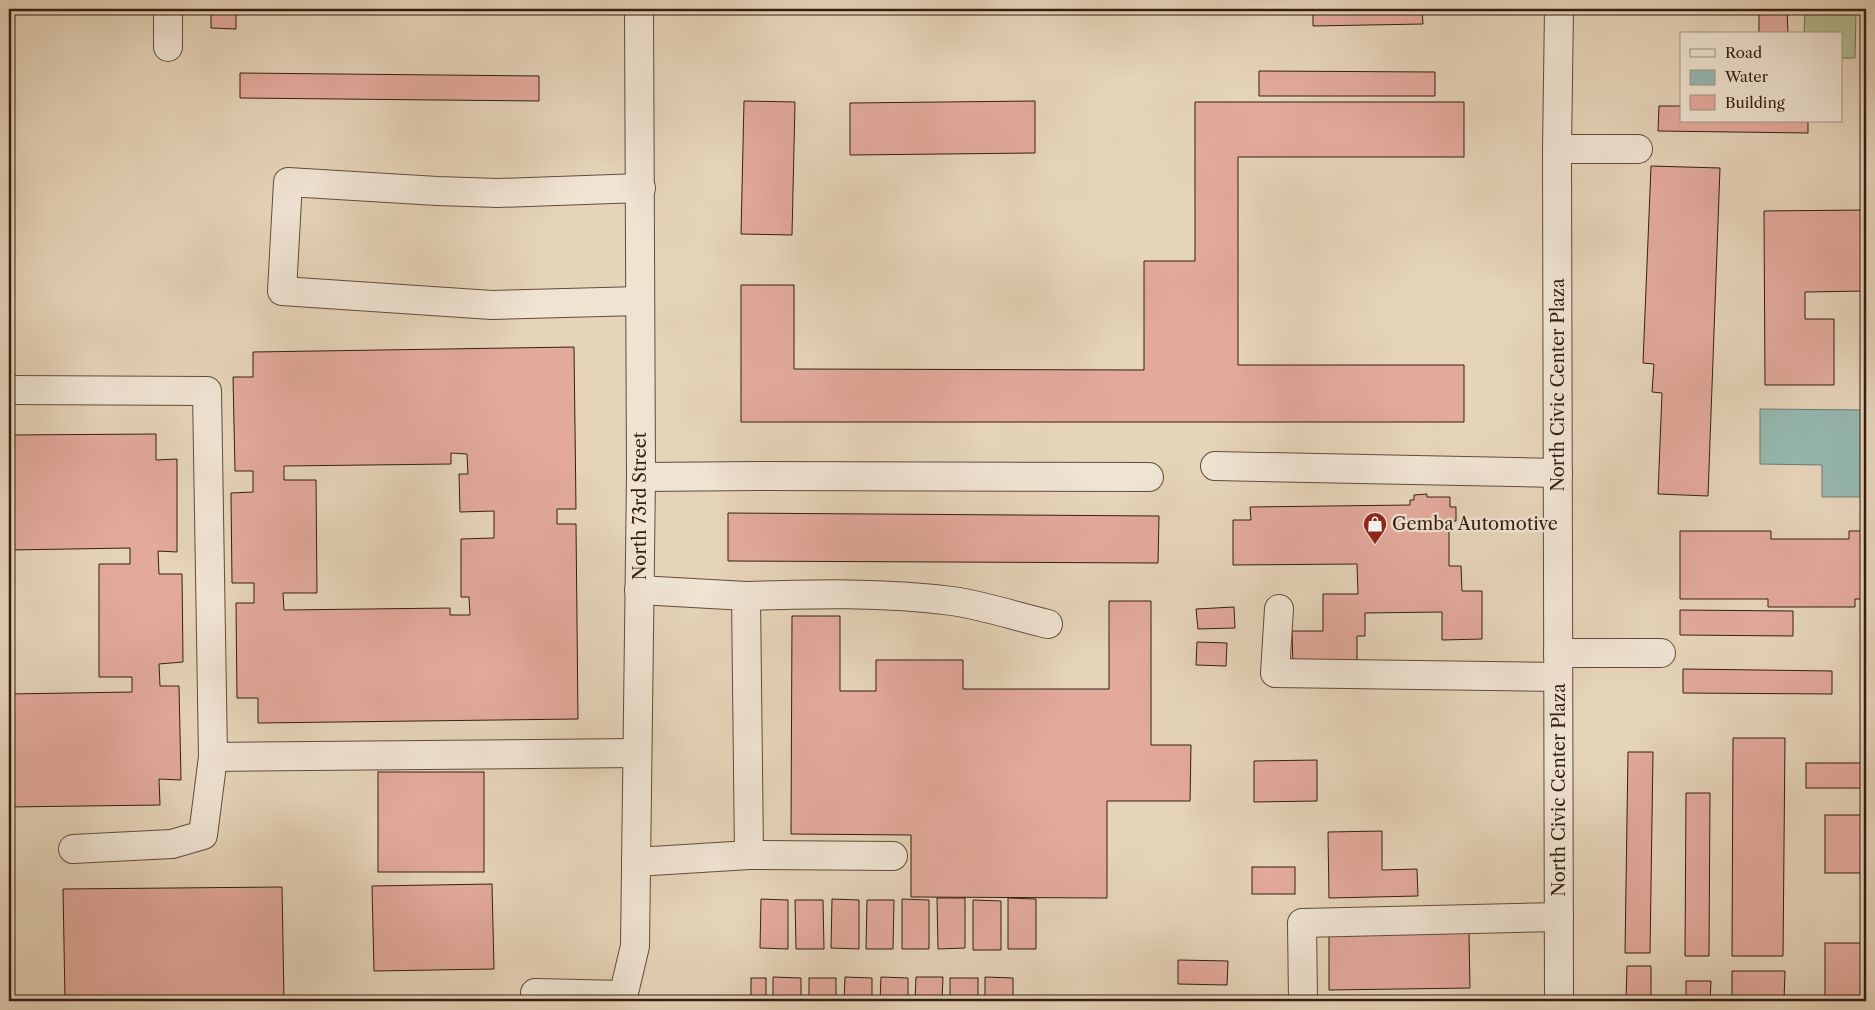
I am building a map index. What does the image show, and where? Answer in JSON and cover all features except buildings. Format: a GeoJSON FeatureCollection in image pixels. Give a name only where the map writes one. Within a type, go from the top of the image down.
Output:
{"type":"FeatureCollection","features":[{"type":"Feature","properties":{"kind":"street"},"geometry":{"type":"LineString","coordinates":[[168,9],[168,47]]}},
{"type":"Feature","properties":{"kind":"street","name":"North 73rd Street"},"geometry":{"type":"LineString","coordinates":[[623,998],[635,946],[641,477],[640,9]]}},
{"type":"Feature","properties":{"kind":"street","name":"North Civic Center Plaza"},"geometry":{"type":"LineString","coordinates":[[1559,9],[1557,149],[1559,1001]]}},
{"type":"Feature","properties":{"kind":"street"},"geometry":{"type":"LineString","coordinates":[[1557,149],[1638,149]]}},
{"type":"Feature","properties":{"kind":"street"},"geometry":{"type":"LineString","coordinates":[[640,301],[492,305],[282,291],[288,182],[490,193],[641,188]]}},
{"type":"Feature","properties":{"kind":"street"},"geometry":{"type":"LineString","coordinates":[[9,390],[207,391],[212,757],[203,835],[172,844],[73,849]]}},
{"type":"Feature","properties":{"kind":"street"},"geometry":{"type":"LineString","coordinates":[[1216,466],[1558,473]]}},
{"type":"Feature","properties":{"kind":"street"},"geometry":{"type":"LineString","coordinates":[[641,477],[1149,477]]}},
{"type":"Feature","properties":{"kind":"street"},"geometry":{"type":"LineString","coordinates":[[639,590],[746,596],[800,594],[875,596],[953,601],[1048,624]]}},
{"type":"Feature","properties":{"kind":"street"},"geometry":{"type":"LineString","coordinates":[[746,596],[749,855]]}},
{"type":"Feature","properties":{"kind":"street"},"geometry":{"type":"LineString","coordinates":[[1279,609],[1275,673],[1558,665],[1661,653]]}},
{"type":"Feature","properties":{"kind":"street"},"geometry":{"type":"LineString","coordinates":[[212,757],[638,753]]}},
{"type":"Feature","properties":{"kind":"street"},"geometry":{"type":"LineString","coordinates":[[636,862],[749,855],[894,856]]}},
{"type":"Feature","properties":{"kind":"street"},"geometry":{"type":"LineString","coordinates":[[1303,1001],[1302,923],[1559,917]]}},
{"type":"Feature","properties":{"kind":"street"},"geometry":{"type":"LineString","coordinates":[[534,993],[623,998]]}},
{"type":"Feature","properties":{"kind":"green space"},"geometry":{"type":"Polygon","coordinates":[[[1805,9],[1856,9],[1855,58],[1842,58],[1842,32],[1804,32],[1805,9]]]}},
{"type":"Feature","properties":{"kind":"water"},"geometry":{"type":"Polygon","coordinates":[[[1760,409],[1865,410],[1865,497],[1822,497],[1822,465],[1760,464],[1760,409]]]}},
{"type":"Feature","properties":{"kind":"place","name":"Gemba Automotive"},"geometry":{"type":"Point","coordinates":[1375,545]}}]}
